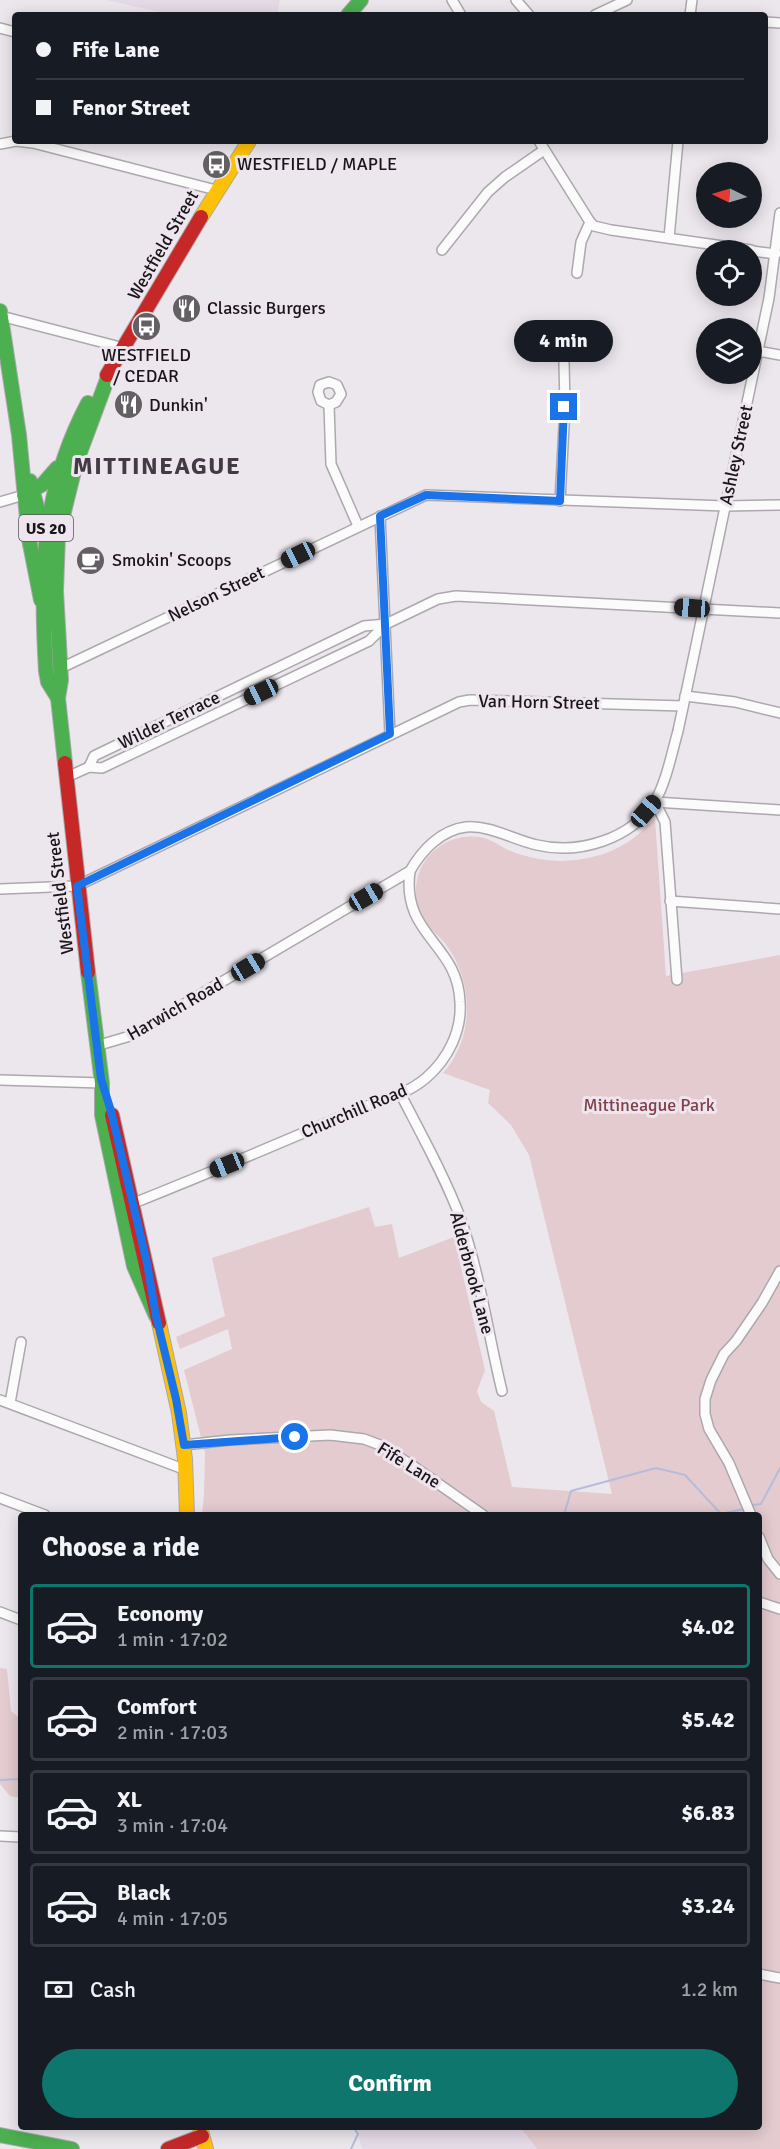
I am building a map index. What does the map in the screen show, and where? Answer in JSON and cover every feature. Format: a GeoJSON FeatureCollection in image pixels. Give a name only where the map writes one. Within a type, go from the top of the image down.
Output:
{"type":"FeatureCollection","features":[{"type":"Feature","properties":{"kind":"main road"},"geometry":{"type":"LineString","coordinates":[[351,12],[361,0]]}},
{"type":"Feature","properties":{"kind":"main road","name":"Westfield Street"},"geometry":{"type":"LineString","coordinates":[[58,698],[48,681],[43,573],[45,537],[52,495],[63,458],[81,416],[124,348],[216,190],[247,144]]}},
{"type":"Feature","properties":{"kind":"main road"},"geometry":{"type":"LineString","coordinates":[[0,311],[28,493],[36,582],[44,607]]}},
{"type":"Feature","properties":{"kind":"main road","name":"Westfield Street"},"geometry":{"type":"LineString","coordinates":[[111,369],[80,449],[62,517],[56,572],[62,680],[58,698],[96,1046],[102,1083],[111,1111],[127,1205],[134,1266],[156,1316],[176,1399],[184,1445],[187,1512]]}},
{"type":"Feature","properties":{"kind":"main road"},"geometry":{"type":"LineString","coordinates":[[28,493],[49,479],[63,458]]}},
{"type":"Feature","properties":{"kind":"main road"},"geometry":{"type":"LineString","coordinates":[[28,493],[45,537]]}},
{"type":"Feature","properties":{"kind":"main road"},"geometry":{"type":"LineString","coordinates":[[0,2135],[72,2149]]}},
{"type":"Feature","properties":{"kind":"main road"},"geometry":{"type":"LineString","coordinates":[[168,2149],[201,2141]]}},
{"type":"Feature","properties":{"kind":"street"},"geometry":{"type":"LineString","coordinates":[[516,0],[526,12]]}},
{"type":"Feature","properties":{"kind":"street"},"geometry":{"type":"LineString","coordinates":[[601,12],[627,0]]}},
{"type":"Feature","properties":{"kind":"street"},"geometry":{"type":"LineString","coordinates":[[37,144],[216,190]]}},
{"type":"Feature","properties":{"kind":"street"},"geometry":{"type":"LineString","coordinates":[[540,144],[590,222],[601,228],[696,242]]}},
{"type":"Feature","properties":{"kind":"street"},"geometry":{"type":"LineString","coordinates":[[669,238],[678,144]]}},
{"type":"Feature","properties":{"kind":"street"},"geometry":{"type":"LineString","coordinates":[[442,250],[488,192],[505,177],[544,150]]}},
{"type":"Feature","properties":{"kind":"street","name":"Ashley Street"},"geometry":{"type":"LineString","coordinates":[[762,331],[776,254],[780,213]]}},
{"type":"Feature","properties":{"kind":"street"},"geometry":{"type":"LineString","coordinates":[[577,273],[581,242],[590,222]]}},
{"type":"Feature","properties":{"kind":"street"},"geometry":{"type":"LineString","coordinates":[[762,252],[776,254]]}},
{"type":"Feature","properties":{"kind":"street"},"geometry":{"type":"LineString","coordinates":[[1,316],[124,348]]}},
{"type":"Feature","properties":{"kind":"street"},"geometry":{"type":"LineString","coordinates":[[762,352],[780,355]]}},
{"type":"Feature","properties":{"kind":"street"},"geometry":{"type":"LineString","coordinates":[[560,501],[564,362]]}},
{"type":"Feature","properties":{"kind":"street","name":"Ashley Street"},"geometry":{"type":"LineString","coordinates":[[684,701],[751,384]]}},
{"type":"Feature","properties":{"kind":"street"},"geometry":{"type":"LineString","coordinates":[[329,405],[331,464],[358,526]]}},
{"type":"Feature","properties":{"kind":"street"},"geometry":{"type":"LineString","coordinates":[[0,501],[28,493]]}},
{"type":"Feature","properties":{"kind":"street","name":"Nelson Street"},"geometry":{"type":"LineString","coordinates":[[61,668],[426,495],[725,506],[780,505]]}},
{"type":"Feature","properties":{"kind":"street"},"geometry":{"type":"LineString","coordinates":[[380,516],[390,734]]}},
{"type":"Feature","properties":{"kind":"street","name":"Wilder Terrace"},"geometry":{"type":"LineString","coordinates":[[65,778],[89,766],[102,768],[280,684],[369,641],[386,624],[438,599],[456,596],[780,613]]}},
{"type":"Feature","properties":{"kind":"street","name":"Wilder Terrace"},"geometry":{"type":"LineString","coordinates":[[89,766],[94,756],[364,626],[386,624]]}},
{"type":"Feature","properties":{"kind":"street"},"geometry":{"type":"LineString","coordinates":[[273,670],[280,684]]}},
{"type":"Feature","properties":{"kind":"street","name":"Van Horn Street"},"geometry":{"type":"LineString","coordinates":[[77,886],[454,703],[466,700],[720,700],[780,713]]}},
{"type":"Feature","properties":{"kind":"street","name":"Harwich Road"},"geometry":{"type":"LineString","coordinates":[[96,1046],[130,1036],[410,871],[430,845],[442,836],[458,829],[477,827],[545,847],[582,847],[624,831],[655,802],[669,762],[684,701]]}},
{"type":"Feature","properties":{"kind":"street"},"geometry":{"type":"LineString","coordinates":[[181,714],[186,728]]}},
{"type":"Feature","properties":{"kind":"street"},"geometry":{"type":"LineString","coordinates":[[676,980],[664,822],[655,802],[780,810]]}},
{"type":"Feature","properties":{"kind":"street","name":"Churchill Road"},"geometry":{"type":"LineString","coordinates":[[127,1205],[370,1104],[400,1094],[420,1083],[437,1066],[453,1042],[460,1018],[460,998],[455,973],[413,911],[409,898],[410,871]]}},
{"type":"Feature","properties":{"kind":"street"},"geometry":{"type":"LineString","coordinates":[[0,889],[77,886]]}},
{"type":"Feature","properties":{"kind":"street"},"geometry":{"type":"LineString","coordinates":[[670,902],[780,909]]}},
{"type":"Feature","properties":{"kind":"street"},"geometry":{"type":"LineString","coordinates":[[0,1080],[102,1083]]}},
{"type":"Feature","properties":{"kind":"street","name":"Alderbrook Lane"},"geometry":{"type":"LineString","coordinates":[[400,1094],[433,1158],[460,1218],[502,1391]]}},
{"type":"Feature","properties":{"kind":"street"},"geometry":{"type":"LineString","coordinates":[[750,1512],[729,1463],[709,1430],[705,1414],[705,1399],[711,1380],[724,1354],[736,1341],[762,1303],[780,1271]]}},
{"type":"Feature","properties":{"kind":"street"},"geometry":{"type":"LineString","coordinates":[[21,1342],[3,1403],[186,1470]]}},
{"type":"Feature","properties":{"kind":"street","name":"Fife Lane"},"geometry":{"type":"LineString","coordinates":[[184,1445],[230,1440],[330,1435],[364,1439],[380,1445],[479,1512]]}},
{"type":"Feature","properties":{"kind":"street"},"geometry":{"type":"LineString","coordinates":[[0,1498],[37,1512]]}},
{"type":"Feature","properties":{"kind":"street"},"geometry":{"type":"LineString","coordinates":[[762,1544],[768,1559],[780,1574]]}},
{"type":"Feature","properties":{"kind":"street"},"geometry":{"type":"LineString","coordinates":[[762,1603],[780,1609]]}},
{"type":"Feature","properties":{"kind":"street"},"geometry":{"type":"LineString","coordinates":[[0,1612],[18,1619]]}},
{"type":"Feature","properties":{"kind":"street"},"geometry":{"type":"LineString","coordinates":[[0,1836],[18,1838]]}},
{"type":"Feature","properties":{"kind":"street"},"geometry":{"type":"LineString","coordinates":[[762,1975],[780,1978]]}},
{"type":"Feature","properties":{"kind":"shaded area"},"geometry":{"type":"Polygon","coordinates":[[[106,0],[280,0],[278,12],[159,12],[106,0]]]}},
{"type":"Feature","properties":{"kind":"shaded area"},"geometry":{"type":"Polygon","coordinates":[[[357,2130],[522,2130],[537,2149],[362,2149],[357,2130]]]}},
{"type":"Feature","properties":{"kind":"green space","name":"Mittineague Park"},"geometry":{"type":"Polygon","coordinates":[[[655,819],[666,976],[780,955],[780,2149],[537,2149],[522,2130],[762,2130],[762,1512],[202,1512],[205,1453],[184,1370],[232,1349],[228,1329],[180,1349],[176,1337],[225,1316],[212,1258],[369,1207],[375,1227],[392,1224],[399,1258],[454,1237],[485,1370],[477,1391],[481,1402],[494,1411],[512,1487],[612,1494],[529,1155],[511,1125],[488,1103],[490,1090],[443,1073],[462,1041],[467,1013],[464,985],[460,971],[445,943],[427,925],[422,916],[417,904],[416,890],[420,870],[425,861],[438,848],[455,839],[484,838],[528,857],[562,861],[593,857],[616,849],[632,840],[655,819]]]}},
{"type":"Feature","properties":{"kind":"green space"},"geometry":{"type":"Polygon","coordinates":[[[0,1668],[7,1669],[11,1711],[18,1717],[18,1797],[10,1796],[0,1784],[0,1668]]]}},
{"type":"Feature","properties":{"kind":"waterway"},"geometry":{"type":"LineString","coordinates":[[565,1512],[571,1491],[656,1468],[685,1475],[719,1512]]}},
{"type":"Feature","properties":{"kind":"waterway"},"geometry":{"type":"LineString","coordinates":[[753,1505],[761,1504],[780,1468]]}},
{"type":"Feature","properties":{"kind":"waterway"},"geometry":{"type":"LineString","coordinates":[[730,1512],[743,1509]]}},
{"type":"Feature","properties":{"kind":"waterway"},"geometry":{"type":"LineString","coordinates":[[0,1780],[18,1779]]}},
{"type":"Feature","properties":{"kind":"waterway"},"geometry":{"type":"LineString","coordinates":[[351,2149],[358,2134],[355,2130]]}},
{"type":"Feature","properties":{"kind":"traffic: fast"},"geometry":{"type":"LineString","coordinates":[[351,12],[361,0]]}},
{"type":"Feature","properties":{"kind":"traffic: fast"},"geometry":{"type":"LineString","coordinates":[[0,311],[19,435],[29,539],[41,600]]}},
{"type":"Feature","properties":{"kind":"traffic: fast"},"geometry":{"type":"LineString","coordinates":[[65,763],[58,698],[61,680],[56,591],[58,536],[76,463],[111,369]]}},
{"type":"Feature","properties":{"kind":"traffic: fast"},"geometry":{"type":"LineString","coordinates":[[58,698],[48,682],[46,671],[43,600],[47,534],[52,501],[61,469],[72,436],[88,403]]}},
{"type":"Feature","properties":{"kind":"traffic: fast"},"geometry":{"type":"LineString","coordinates":[[24,495],[43,484],[57,468]]}},
{"type":"Feature","properties":{"kind":"traffic: fast"},"geometry":{"type":"LineString","coordinates":[[30,481],[45,537]]}},
{"type":"Feature","properties":{"kind":"traffic: fast"},"geometry":{"type":"LineString","coordinates":[[88,972],[102,1083],[102,1115],[134,1266],[156,1316]]}},
{"type":"Feature","properties":{"kind":"traffic: fast"},"geometry":{"type":"LineString","coordinates":[[0,2135],[72,2149]]}},
{"type":"Feature","properties":{"kind":"traffic: slow"},"geometry":{"type":"LineString","coordinates":[[201,217],[247,144]]}},
{"type":"Feature","properties":{"kind":"traffic: slow"},"geometry":{"type":"LineString","coordinates":[[159,1323],[179,1413],[185,1459],[187,1512]]}},
{"type":"Feature","properties":{"kind":"traffic: slow"},"geometry":{"type":"LineString","coordinates":[[201,2130],[206,2149]]}},
{"type":"Feature","properties":{"kind":"traffic: jam"},"geometry":{"type":"LineString","coordinates":[[107,375],[201,217]]}},
{"type":"Feature","properties":{"kind":"traffic: jam"},"geometry":{"type":"LineString","coordinates":[[65,763],[88,972]]}},
{"type":"Feature","properties":{"kind":"traffic: jam"},"geometry":{"type":"LineString","coordinates":[[112,1115],[159,1323]]}},
{"type":"Feature","properties":{"kind":"traffic: jam"},"geometry":{"type":"LineString","coordinates":[[168,2149],[202,2136]]}},
{"type":"Feature","properties":{"kind":"place","name":"WESTFIELD / MAPLE"},"geometry":{"type":"Point","coordinates":[216,164]}},
{"type":"Feature","properties":{"kind":"place","name":"Classic Burgers"},"geometry":{"type":"Point","coordinates":[186,308]}},
{"type":"Feature","properties":{"kind":"place","name":"WESTFIELD / CEDAR"},"geometry":{"type":"Point","coordinates":[146,326]}},
{"type":"Feature","properties":{"kind":"place","name":"Dunkin'"},"geometry":{"type":"Point","coordinates":[128,405]}},
{"type":"Feature","properties":{"kind":"place","name":"Smokin' Scoops"},"geometry":{"type":"Point","coordinates":[91,560]}},
{"type":"Feature","properties":{"kind":"district","name":"MITTINEAGUE"},"geometry":{"type":"Point","coordinates":[157,466]}},
{"type":"Feature","properties":{"kind":"route"},"geometry":{"type":"LineString","coordinates":[[295,1437],[184,1445],[147,1263],[111,1111],[101,1079],[77,886],[390,734],[380,516],[426,495],[560,501],[564,407]]}}]}
